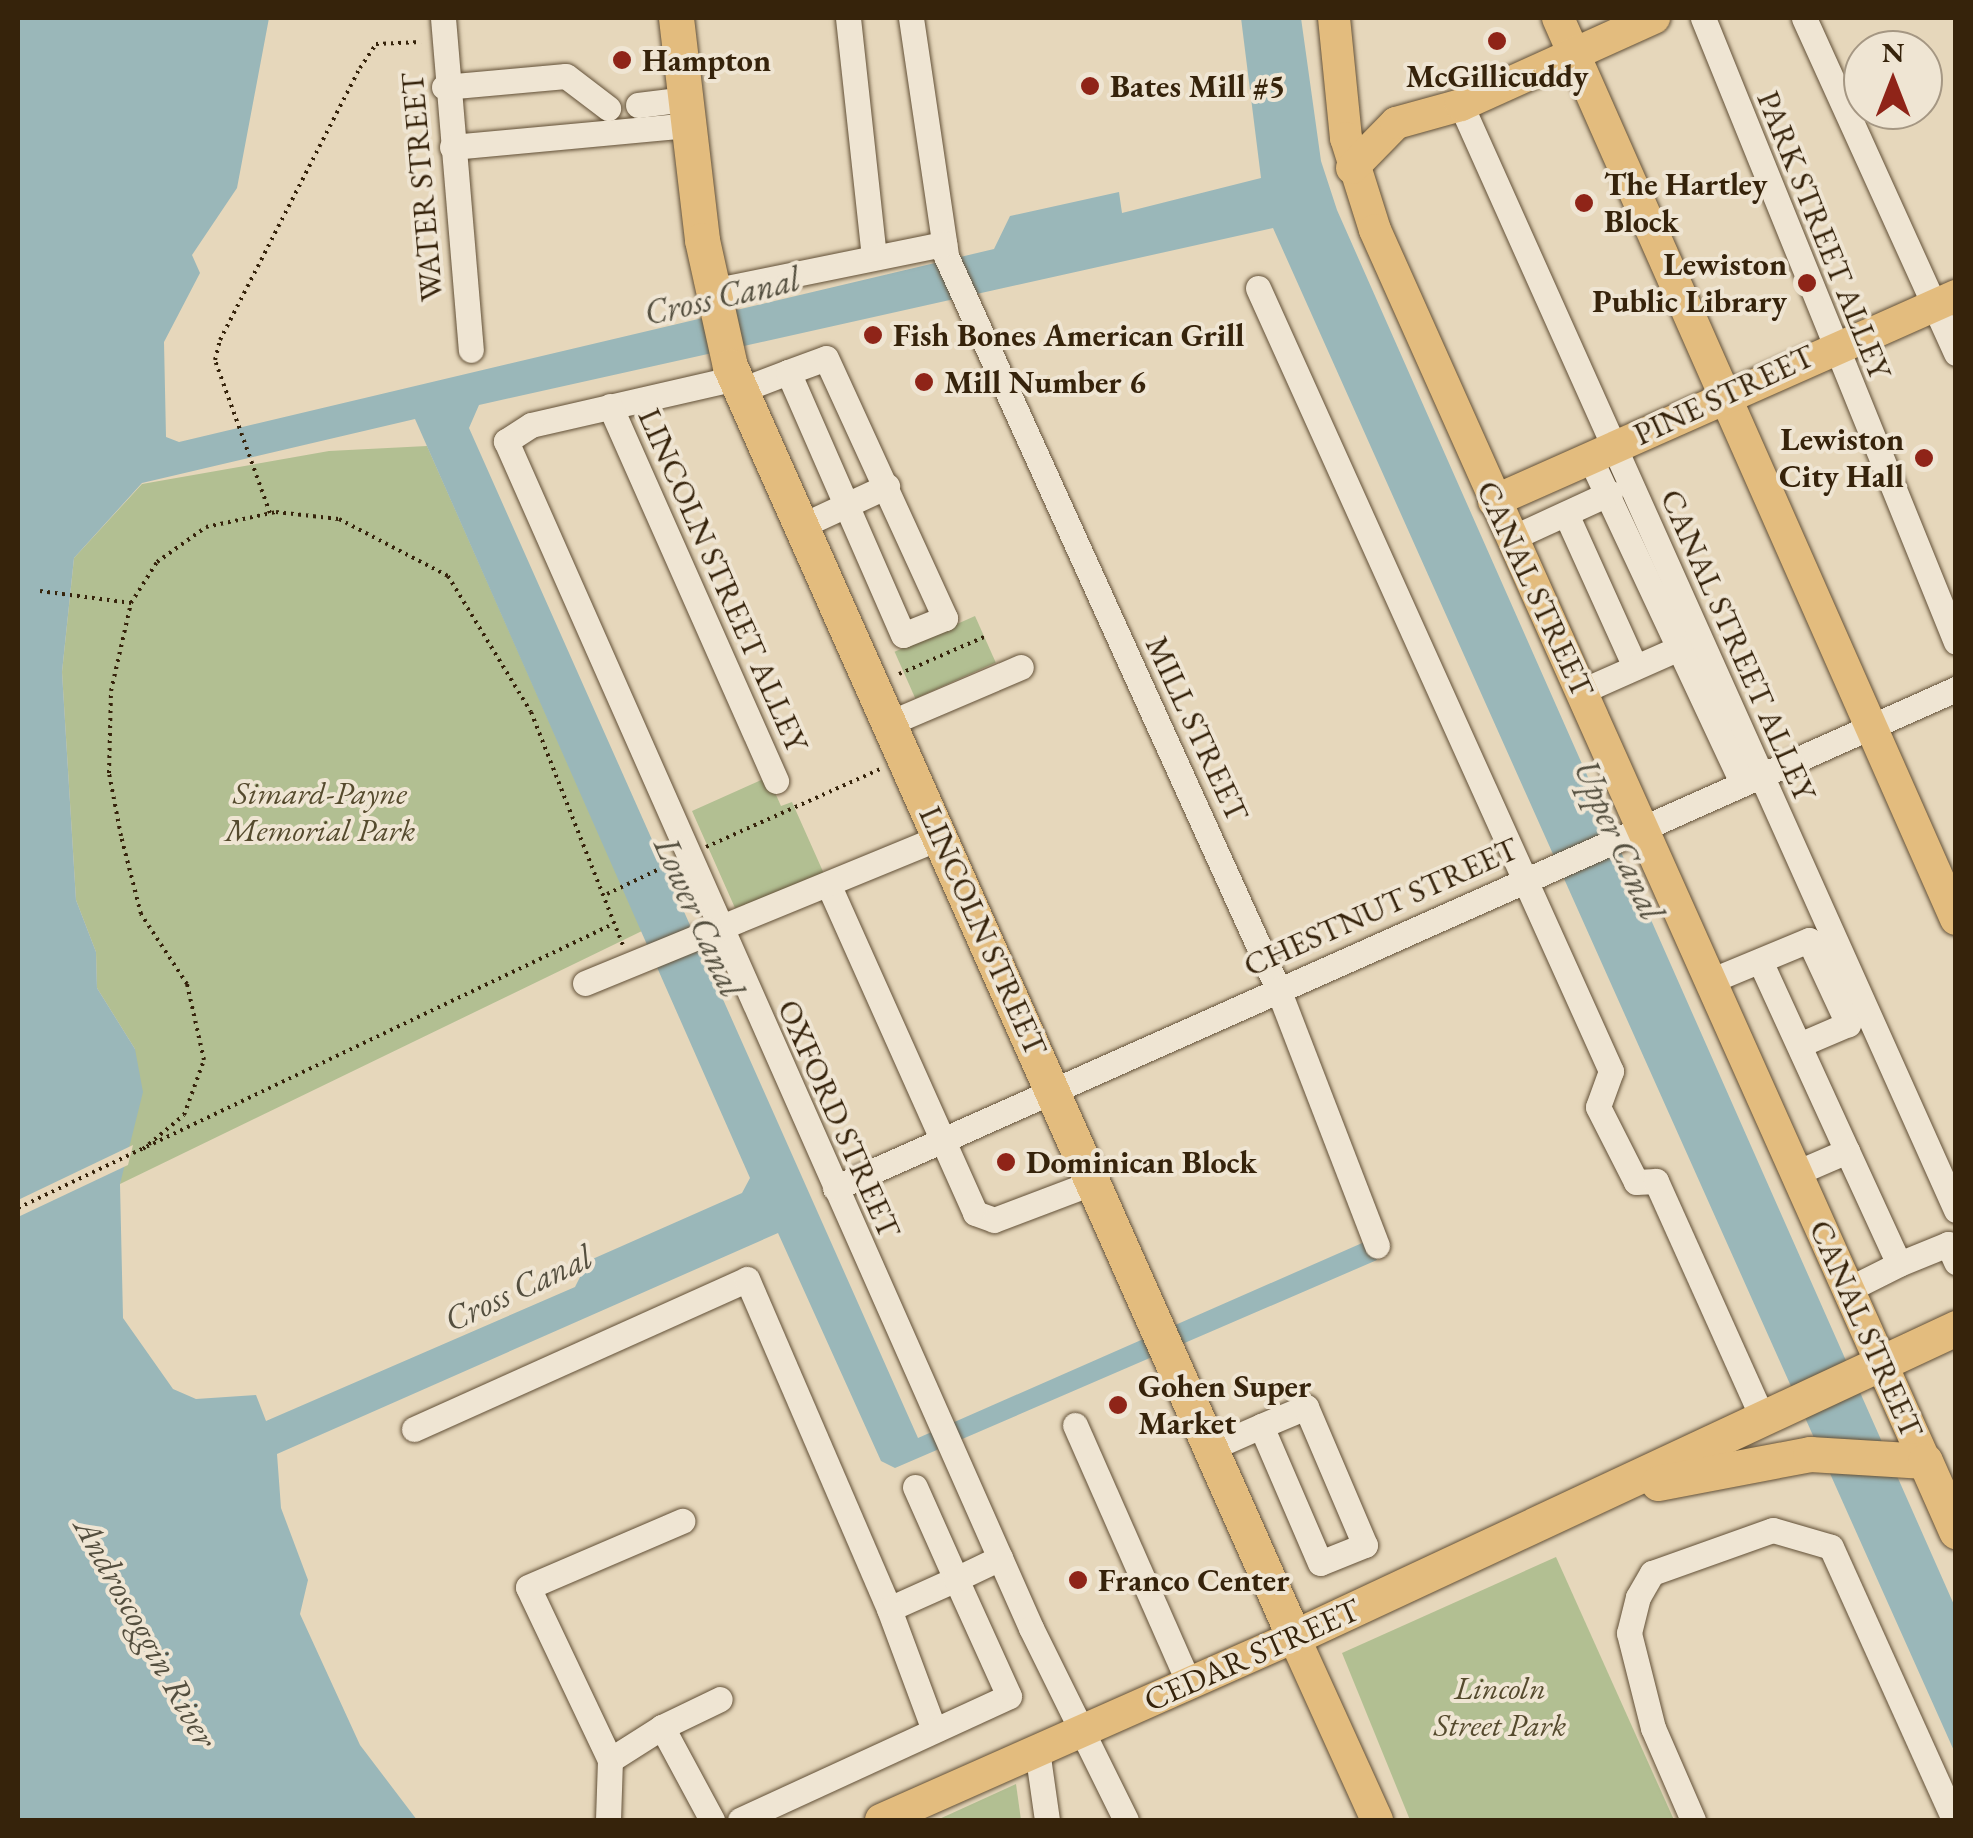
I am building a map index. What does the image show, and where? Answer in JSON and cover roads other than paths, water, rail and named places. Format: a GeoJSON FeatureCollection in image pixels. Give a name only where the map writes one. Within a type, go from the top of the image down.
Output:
{"type":"FeatureCollection","features":[{"type":"Feature","properties":{"kind":"highway","name":"LINCOLN STREET"},"geometry":{"type":"LineString","coordinates":[[676,18],[712,296],[736,378],[892,722],[1294,1637]]}},
{"type":"Feature","properties":{"kind":"highway","name":"CEDAR STREET"},"geometry":{"type":"LineString","coordinates":[[1294,1637],[1622,1490],[1771,1407],[1956,1328]]}},
{"type":"Feature","properties":{"kind":"highway","name":"CEDAR STREET"},"geometry":{"type":"LineString","coordinates":[[1622,1490],[1810,1454],[1912,1460]]}},
{"type":"Feature","properties":{"kind":"highway","name":"CANAL STREET"},"geometry":{"type":"LineString","coordinates":[[1912,1460],[1952,1511]]}},
{"type":"Feature","properties":{"kind":"main road","name":"CANAL STREET"},"geometry":{"type":"LineString","coordinates":[[1334,18],[1352,168],[1494,500],[1582,691],[1629,831],[1710,982],[1796,1173],[1848,1290],[1868,1363],[1912,1460]]}},
{"type":"Feature","properties":{"kind":"main road"},"geometry":{"type":"LineString","coordinates":[[1558,18],[1570,55],[1725,393],[1956,918]]}},
{"type":"Feature","properties":{"kind":"main road"},"geometry":{"type":"LineString","coordinates":[[1352,168],[1396,123],[1461,106],[1654,18]]}},
{"type":"Feature","properties":{"kind":"main road","name":"PINE STREET"},"geometry":{"type":"LineString","coordinates":[[1494,500],[1831,344],[1944,301]]}},
{"type":"Feature","properties":{"kind":"main road","name":"CEDAR STREET"},"geometry":{"type":"LineString","coordinates":[[881,1820],[1294,1637]]}},
{"type":"Feature","properties":{"kind":"main road","name":"LINCOLN STREET"},"geometry":{"type":"LineString","coordinates":[[1294,1637],[1377,1820]]}},
{"type":"Feature","properties":{"kind":"street"},"geometry":{"type":"LineString","coordinates":[[848,18],[874,256]]}},
{"type":"Feature","properties":{"kind":"street","name":"MILL STREET"},"geometry":{"type":"LineString","coordinates":[[911,18],[945,250],[1278,989],[1377,1246]]}},
{"type":"Feature","properties":{"kind":"street","name":"PARK STREET ALLEY"},"geometry":{"type":"LineString","coordinates":[[1703,18],[1831,344],[1956,642]]}},
{"type":"Feature","properties":{"kind":"street"},"geometry":{"type":"LineString","coordinates":[[1804,18],[1944,301],[1956,354]]}},
{"type":"Feature","properties":{"kind":"street","name":"WATER STREET"},"geometry":{"type":"LineString","coordinates":[[442,29],[444,87],[472,350]]}},
{"type":"Feature","properties":{"kind":"street"},"geometry":{"type":"LineString","coordinates":[[444,87],[566,76],[600,116]]}},
{"type":"Feature","properties":{"kind":"street"},"geometry":{"type":"LineString","coordinates":[[638,106],[687,112]]}},
{"type":"Feature","properties":{"kind":"street","name":"CANAL STREET ALLEY"},"geometry":{"type":"LineString","coordinates":[[1461,106],[1602,452],[1956,1210]]}},
{"type":"Feature","properties":{"kind":"street"},"geometry":{"type":"LineString","coordinates":[[452,148],[600,116],[687,112]]}},
{"type":"Feature","properties":{"kind":"street"},"geometry":{"type":"LineString","coordinates":[[712,296],[874,256],[945,250]]}},
{"type":"Feature","properties":{"kind":"street"},"geometry":{"type":"LineString","coordinates":[[1258,288],[1520,880],[1611,1071],[1598,1107],[1636,1182],[1656,1181],[1771,1407]]}},
{"type":"Feature","properties":{"kind":"street"},"geometry":{"type":"LineString","coordinates":[[610,406],[736,378],[788,372],[826,358],[946,618],[903,636],[788,372]]}},
{"type":"Feature","properties":{"kind":"street","name":"OXFORD STREET"},"geometry":{"type":"LineString","coordinates":[[610,406],[508,437],[686,856],[711,929],[836,1188],[1000,1558],[1126,1820]]}},
{"type":"Feature","properties":{"kind":"street","name":"LINCOLN STREET ALLEY"},"geometry":{"type":"LineString","coordinates":[[610,406],[776,781]]}},
{"type":"Feature","properties":{"kind":"street"},"geometry":{"type":"LineString","coordinates":[[1602,452],[1610,493],[1679,648],[1751,778]]}},
{"type":"Feature","properties":{"kind":"street"},"geometry":{"type":"LineString","coordinates":[[801,526],[887,486]]}},
{"type":"Feature","properties":{"kind":"street"},"geometry":{"type":"LineString","coordinates":[[1512,538],[1610,493]]}},
{"type":"Feature","properties":{"kind":"street"},"geometry":{"type":"LineString","coordinates":[[1566,514],[1635,667]]}},
{"type":"Feature","properties":{"kind":"street"},"geometry":{"type":"LineString","coordinates":[[1582,691],[1679,648]]}},
{"type":"Feature","properties":{"kind":"street"},"geometry":{"type":"LineString","coordinates":[[892,722],[1021,667]]}},
{"type":"Feature","properties":{"kind":"street","name":"CHESTNUT STREET"},"geometry":{"type":"LineString","coordinates":[[836,1188],[1629,831],[1956,689]]}},
{"type":"Feature","properties":{"kind":"street"},"geometry":{"type":"LineString","coordinates":[[584,983],[942,837]]}},
{"type":"Feature","properties":{"kind":"street"},"geometry":{"type":"LineString","coordinates":[[829,886],[942,1140],[984,1219],[1094,1182]]}},
{"type":"Feature","properties":{"kind":"street"},"geometry":{"type":"LineString","coordinates":[[1710,982],[1808,940],[1848,1024],[1798,1046]]}},
{"type":"Feature","properties":{"kind":"street"},"geometry":{"type":"LineString","coordinates":[[1760,961],[1899,1264]]}},
{"type":"Feature","properties":{"kind":"street"},"geometry":{"type":"LineString","coordinates":[[1796,1173],[1846,1150]]}},
{"type":"Feature","properties":{"kind":"street"},"geometry":{"type":"LineString","coordinates":[[1848,1290],[1948,1244],[1956,1262]]}},
{"type":"Feature","properties":{"kind":"street"},"geometry":{"type":"LineString","coordinates":[[414,1429],[747,1279],[890,1610],[934,1730]]}},
{"type":"Feature","properties":{"kind":"street"},"geometry":{"type":"LineString","coordinates":[[1211,1448],[1262,1426],[1306,1408],[1365,1545],[1320,1563],[1262,1426]]}},
{"type":"Feature","properties":{"kind":"street"},"geometry":{"type":"LineString","coordinates":[[1075,1424],[1189,1684]]}},
{"type":"Feature","properties":{"kind":"street"},"geometry":{"type":"LineString","coordinates":[[740,1820],[1009,1696],[915,1487]]}},
{"type":"Feature","properties":{"kind":"street"},"geometry":{"type":"LineString","coordinates":[[608,1820],[610,1760],[528,1588],[682,1521]]}},
{"type":"Feature","properties":{"kind":"street"},"geometry":{"type":"LineString","coordinates":[[1693,1820],[1653,1728],[1629,1633],[1638,1597],[1652,1572],[1773,1530],[1831,1547],[1954,1820]]}},
{"type":"Feature","properties":{"kind":"street"},"geometry":{"type":"LineString","coordinates":[[890,1610],[1000,1558]]}},
{"type":"Feature","properties":{"kind":"street"},"geometry":{"type":"LineString","coordinates":[[610,1760],[662,1727],[720,1699]]}},
{"type":"Feature","properties":{"kind":"street"},"geometry":{"type":"LineString","coordinates":[[662,1727],[712,1820]]}},
{"type":"Feature","properties":{"kind":"street"},"geometry":{"type":"LineString","coordinates":[[1037,1750],[1047,1820]]}},
{"type":"Feature","properties":{"kind":"water","name":"Androscoggin River"},"geometry":{"type":"Polygon","coordinates":[[[18,18],[269,18],[237,188],[192,255],[200,273],[164,342],[166,437],[179,442],[994,249],[1010,216],[1119,192],[1122,213],[1261,178],[1241,18],[1301,18],[1321,161],[1337,210],[1955,1607],[1955,1753],[1273,228],[479,405],[469,428],[918,1438],[1369,1240],[1377,1260],[895,1468],[881,1461],[778,1233],[277,1454],[281,1508],[308,1580],[300,1614],[360,1745],[417,1820],[18,1820],[18,18]],[[415,419],[142,483],[74,558],[62,672],[76,900],[96,952],[97,988],[135,1049],[143,1092],[120,1184],[123,1318],[173,1389],[196,1399],[256,1395],[266,1421],[575,1287],[588,1261],[742,1193],[750,1178],[415,419]]]}},
{"type":"Feature","properties":{"kind":"place","name":"McGillicuddy"},"geometry":{"type":"Point","coordinates":[1497,41]}},
{"type":"Feature","properties":{"kind":"place","name":"Hampton"},"geometry":{"type":"Point","coordinates":[622,60]}},
{"type":"Feature","properties":{"kind":"place","name":"Bates Mill #5"},"geometry":{"type":"Point","coordinates":[1090,86]}},
{"type":"Feature","properties":{"kind":"place","name":"The Hartley Block"},"geometry":{"type":"Point","coordinates":[1584,203]}},
{"type":"Feature","properties":{"kind":"place","name":"Lewiston Public Library"},"geometry":{"type":"Point","coordinates":[1807,283]}},
{"type":"Feature","properties":{"kind":"place","name":"Fish Bones American Grill"},"geometry":{"type":"Point","coordinates":[873,335]}},
{"type":"Feature","properties":{"kind":"place","name":"Mill Number 6"},"geometry":{"type":"Point","coordinates":[924,382]}},
{"type":"Feature","properties":{"kind":"place","name":"Lewiston City Hall"},"geometry":{"type":"Point","coordinates":[1924,458]}},
{"type":"Feature","properties":{"kind":"place","name":"Dominican Block"},"geometry":{"type":"Point","coordinates":[1006,1162]}},
{"type":"Feature","properties":{"kind":"place","name":"Gohen Super Market"},"geometry":{"type":"Point","coordinates":[1118,1405]}},
{"type":"Feature","properties":{"kind":"place","name":"Franco Center"},"geometry":{"type":"Point","coordinates":[1078,1580]}},
{"type":"Feature","properties":{"kind":"water label","name":"Cross Canal"},"geometry":{"type":"Point","coordinates":[722,296]}},
{"type":"Feature","properties":{"kind":"water label","name":"Upper Canal"},"geometry":{"type":"Point","coordinates":[1619,840]}},
{"type":"Feature","properties":{"kind":"water label","name":"Lower Canal"},"geometry":{"type":"Point","coordinates":[699,917]}},
{"type":"Feature","properties":{"kind":"water label","name":"Cross Canal"},"geometry":{"type":"Point","coordinates":[518,1288]}},
{"type":"Feature","properties":{"kind":"park label","name":"Simard-Payne Memorial Park"},"geometry":{"type":"Point","coordinates":[320,812]}},
{"type":"Feature","properties":{"kind":"park label","name":"Lincoln Street Park"},"geometry":{"type":"Point","coordinates":[1500,1708]}}]}
